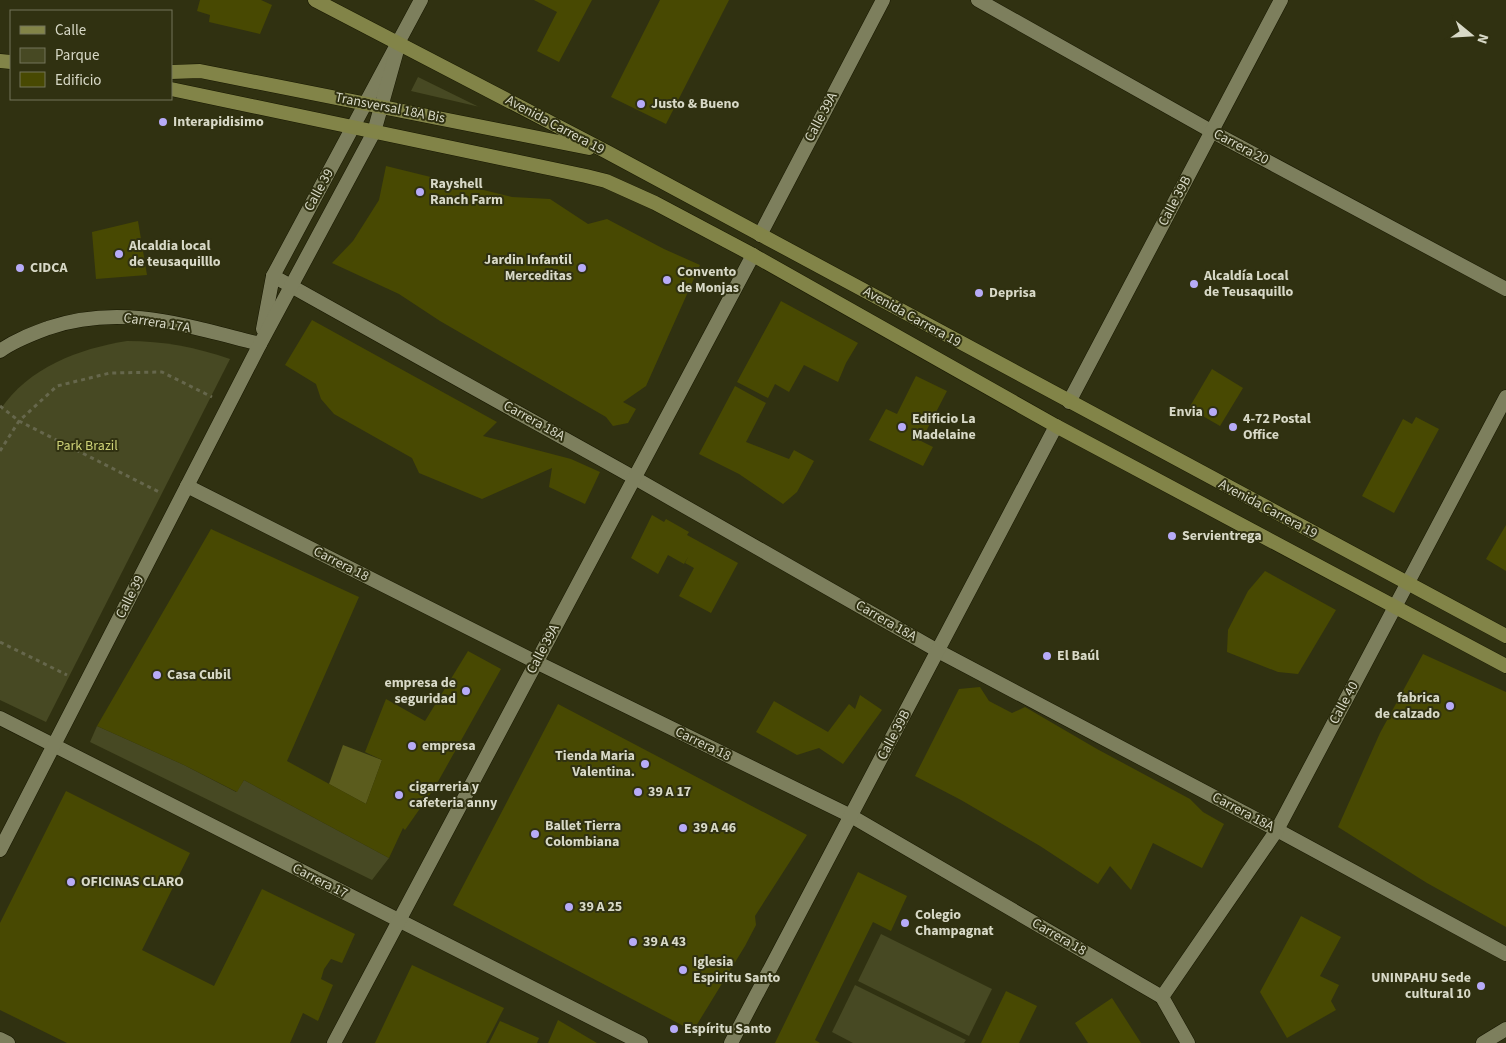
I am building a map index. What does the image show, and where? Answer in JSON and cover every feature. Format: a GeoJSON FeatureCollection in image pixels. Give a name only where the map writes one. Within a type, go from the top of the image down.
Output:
{"type":"FeatureCollection","features":[{"type":"Feature","properties":{"kind":"main road","name":"Avenida Carrera 19"},"geometry":{"type":"LineString","coordinates":[[316,0],[607,152],[1506,636]]}},
{"type":"Feature","properties":{"kind":"main road","name":"Transversal 18A Bis"},"geometry":{"type":"LineString","coordinates":[[172,72],[200,71],[381,105],[607,152]]}},
{"type":"Feature","properties":{"kind":"main road","name":"Transversal 18A Bis"},"geometry":{"type":"LineString","coordinates":[[172,89],[586,176]]}},
{"type":"Feature","properties":{"kind":"main road","name":"Avenida Carrera 19"},"geometry":{"type":"LineString","coordinates":[[586,176],[606,181],[656,203],[753,255],[1056,426],[1506,666]]}},
{"type":"Feature","properties":{"kind":"street","name":"Calle 39"},"geometry":{"type":"LineString","coordinates":[[260,344],[273,276],[421,0]]}},
{"type":"Feature","properties":{"kind":"street","name":"Calle 39A"},"geometry":{"type":"LineString","coordinates":[[760,235],[882,0]]}},
{"type":"Feature","properties":{"kind":"street","name":"Carrera 20"},"geometry":{"type":"LineString","coordinates":[[978,0],[1212,131],[1506,289]]}},
{"type":"Feature","properties":{"kind":"street","name":"Calle 39B"},"geometry":{"type":"LineString","coordinates":[[1069,402],[1280,0]]}},
{"type":"Feature","properties":{"kind":"street","name":"Calle 39"},"geometry":{"type":"LineString","coordinates":[[0,850],[260,344],[374,132],[399,43]]}},
{"type":"Feature","properties":{"kind":"street","name":"Calle 39A"},"geometry":{"type":"LineString","coordinates":[[334,1043],[633,477],[753,255]]}},
{"type":"Feature","properties":{"kind":"street","name":"Carrera 18A"},"geometry":{"type":"LineString","coordinates":[[273,276],[633,477],[938,651],[1277,830],[1506,954]]}},
{"type":"Feature","properties":{"kind":"street","name":"Carrera 17A"},"geometry":{"type":"LineString","coordinates":[[0,352],[33,333],[99,316],[134,316],[260,344]]}},
{"type":"Feature","properties":{"kind":"street","name":"Calle 40"},"geometry":{"type":"LineString","coordinates":[[1162,996],[1277,830],[1506,398]]}},
{"type":"Feature","properties":{"kind":"street","name":"Calle 39B"},"geometry":{"type":"LineString","coordinates":[[731,1043],[1056,426]]}},
{"type":"Feature","properties":{"kind":"street","name":"Carrera 18"},"geometry":{"type":"LineString","coordinates":[[187,486],[536,662],[851,816],[1162,996]]}},
{"type":"Feature","properties":{"kind":"street","name":"Carrera 17"},"geometry":{"type":"LineString","coordinates":[[0,718],[641,1043]]}},
{"type":"Feature","properties":{"kind":"street"},"geometry":{"type":"LineString","coordinates":[[1162,996],[1188,1043]]}},
{"type":"Feature","properties":{"kind":"street"},"geometry":{"type":"LineString","coordinates":[[1483,1043],[1506,1029]]}},
{"type":"Feature","properties":{"kind":"street"},"geometry":{"type":"LineString","coordinates":[[0,1039],[8,1043]]}},
{"type":"Feature","properties":{"kind":"path"},"geometry":{"type":"LineString","coordinates":[[0,451],[19,421],[57,386],[110,373],[162,372],[229,405]]}},
{"type":"Feature","properties":{"kind":"path"},"geometry":{"type":"LineString","coordinates":[[0,406],[19,421],[179,502]]}},
{"type":"Feature","properties":{"kind":"path"},"geometry":{"type":"LineString","coordinates":[[0,642],[85,684]]}},
{"type":"Feature","properties":{"kind":"green space"},"geometry":{"type":"Polygon","coordinates":[[[418,77],[478,107],[411,91],[418,77]]]}},
{"type":"Feature","properties":{"kind":"green space","name":"Park Brazil"},"geometry":{"type":"Polygon","coordinates":[[[127,341],[154,342],[179,346],[230,359],[46,722],[0,700],[0,410],[25,382],[56,362],[91,349],[127,341]]]}},
{"type":"Feature","properties":{"kind":"green space"},"geometry":{"type":"Polygon","coordinates":[[[97,726],[184,765],[236,792],[244,780],[389,858],[372,880],[90,742],[97,726]]]}},
{"type":"Feature","properties":{"kind":"green space"},"geometry":{"type":"Polygon","coordinates":[[[881,934],[992,989],[969,1036],[858,981],[881,934]]]}},
{"type":"Feature","properties":{"kind":"green space"},"geometry":{"type":"Polygon","coordinates":[[[855,985],[966,1040],[964,1043],[853,1043],[832,1032],[855,985]]]}},
{"type":"Feature","properties":{"kind":"shaded area"},"geometry":{"type":"Polygon","coordinates":[[[343,745],[382,760],[366,804],[329,784],[343,745]]]}},
{"type":"Feature","properties":{"kind":"building"},"geometry":{"type":"Polygon","coordinates":[[[200,0],[261,0],[272,5],[260,34],[209,22],[210,15],[197,11],[200,0]]]}},
{"type":"Feature","properties":{"kind":"building"},"geometry":{"type":"Polygon","coordinates":[[[534,0],[592,0],[559,62],[537,51],[557,12],[534,0]]]}},
{"type":"Feature","properties":{"kind":"building"},"geometry":{"type":"Polygon","coordinates":[[[660,0],[729,0],[666,124],[611,97],[660,0]]]}},
{"type":"Feature","properties":{"kind":"building"},"geometry":{"type":"Polygon","coordinates":[[[386,166],[512,197],[550,199],[588,224],[607,219],[664,249],[700,265],[646,386],[623,402],[636,409],[628,423],[613,426],[606,417],[440,321],[399,294],[332,263],[353,241],[379,200],[386,166]]]}},
{"type":"Feature","properties":{"kind":"building","name":"Alcaldia local de teusaquilllo"},"geometry":{"type":"Polygon","coordinates":[[[138,221],[147,275],[96,279],[92,232],[138,221]]]}},
{"type":"Feature","properties":{"kind":"building"},"geometry":{"type":"Polygon","coordinates":[[[781,301],[858,343],[846,363],[838,382],[804,365],[789,392],[775,384],[768,398],[737,382],[781,301]]]}},
{"type":"Feature","properties":{"kind":"building"},"geometry":{"type":"Polygon","coordinates":[[[312,320],[497,422],[483,436],[571,459],[600,472],[585,504],[549,487],[552,468],[482,499],[419,473],[412,458],[334,414],[321,399],[316,384],[285,365],[312,320]]]}},
{"type":"Feature","properties":{"kind":"building"},"geometry":{"type":"Polygon","coordinates":[[[1212,369],[1243,388],[1220,426],[1189,408],[1212,369]]]}},
{"type":"Feature","properties":{"kind":"building","name":"Edificio La Madelaine"},"geometry":{"type":"Polygon","coordinates":[[[916,376],[947,391],[921,441],[933,447],[923,466],[869,440],[886,409],[897,414],[916,376]]]}},
{"type":"Feature","properties":{"kind":"building"},"geometry":{"type":"Polygon","coordinates":[[[735,386],[766,403],[746,442],[789,459],[794,450],[814,461],[797,492],[783,504],[739,474],[699,454],[735,386]]]}},
{"type":"Feature","properties":{"kind":"building"},"geometry":{"type":"Polygon","coordinates":[[[1416,417],[1439,429],[1394,513],[1362,496],[1403,419],[1412,424],[1416,417]]]}},
{"type":"Feature","properties":{"kind":"building"},"geometry":{"type":"Polygon","coordinates":[[[652,515],[664,522],[666,519],[689,532],[687,535],[738,563],[711,613],[679,596],[694,568],[685,563],[688,557],[684,564],[668,555],[658,574],[631,558],[652,515]]]}},
{"type":"Feature","properties":{"kind":"building"},"geometry":{"type":"Polygon","coordinates":[[[1506,525],[1506,571],[1486,559],[1506,525]]]}},
{"type":"Feature","properties":{"kind":"building"},"geometry":{"type":"Polygon","coordinates":[[[211,529],[359,597],[287,761],[366,804],[382,760],[365,752],[386,699],[425,721],[468,651],[501,669],[435,787],[405,830],[403,828],[389,858],[244,780],[237,792],[184,765],[97,726],[211,529]]]}},
{"type":"Feature","properties":{"kind":"building"},"geometry":{"type":"Polygon","coordinates":[[[1265,571],[1336,610],[1298,674],[1278,672],[1227,652],[1228,630],[1248,591],[1265,571]]]}},
{"type":"Feature","properties":{"kind":"building"},"geometry":{"type":"Polygon","coordinates":[[[1423,654],[1506,692],[1506,927],[1427,883],[1338,827],[1380,733],[1423,654]]]}},
{"type":"Feature","properties":{"kind":"building"},"geometry":{"type":"Polygon","coordinates":[[[980,687],[989,701],[1012,713],[1025,707],[1097,749],[1190,799],[1203,812],[1224,824],[1202,868],[1153,843],[1131,890],[1110,866],[1098,884],[1040,846],[961,800],[915,776],[959,689],[980,687]]]}},
{"type":"Feature","properties":{"kind":"building"},"geometry":{"type":"Polygon","coordinates":[[[860,695],[882,710],[843,764],[819,748],[797,755],[756,732],[774,701],[828,732],[849,704],[855,709],[860,695]]]}},
{"type":"Feature","properties":{"kind":"building"},"geometry":{"type":"Polygon","coordinates":[[[558,704],[807,835],[755,916],[756,925],[745,946],[693,1031],[453,905],[558,704]]]}},
{"type":"Feature","properties":{"kind":"building"},"geometry":{"type":"Polygon","coordinates":[[[66,791],[190,853],[142,950],[214,986],[262,889],[355,934],[342,963],[331,959],[324,969],[321,979],[333,985],[318,1021],[303,1013],[290,1043],[67,1043],[0,1010],[0,923],[66,791]]]}},
{"type":"Feature","properties":{"kind":"building"},"geometry":{"type":"Polygon","coordinates":[[[858,872],[907,896],[891,931],[873,922],[815,1040],[820,1043],[775,1043],[858,872]]]}},
{"type":"Feature","properties":{"kind":"building"},"geometry":{"type":"Polygon","coordinates":[[[1301,916],[1341,937],[1320,976],[1339,985],[1331,1001],[1336,1010],[1287,1038],[1260,992],[1301,916]]]}},
{"type":"Feature","properties":{"kind":"building"},"geometry":{"type":"Polygon","coordinates":[[[412,965],[504,1008],[486,1043],[375,1043],[412,965]]]}},
{"type":"Feature","properties":{"kind":"building"},"geometry":{"type":"Polygon","coordinates":[[[1006,991],[1037,1006],[1019,1043],[981,1043],[1006,991]]]}},
{"type":"Feature","properties":{"kind":"building"},"geometry":{"type":"Polygon","coordinates":[[[1112,998],[1141,1043],[1088,1043],[1075,1023],[1112,998]]]}},
{"type":"Feature","properties":{"kind":"building"},"geometry":{"type":"Polygon","coordinates":[[[558,1020],[597,1043],[548,1043],[558,1020]]]}},
{"type":"Feature","properties":{"kind":"building"},"geometry":{"type":"Polygon","coordinates":[[[500,1021],[539,1038],[537,1043],[489,1043],[500,1021]]]}},
{"type":"Feature","properties":{"kind":"place","name":"Justo & Bueno"},"geometry":{"type":"Point","coordinates":[641,104]}},
{"type":"Feature","properties":{"kind":"place","name":"Interapidisimo"},"geometry":{"type":"Point","coordinates":[163,122]}},
{"type":"Feature","properties":{"kind":"place","name":"Rayshell Ranch Farm"},"geometry":{"type":"Point","coordinates":[420,192]}},
{"type":"Feature","properties":{"kind":"place","name":"Alcaldia local de teusaquilllo"},"geometry":{"type":"Point","coordinates":[119,254]}},
{"type":"Feature","properties":{"kind":"place","name":"CIDCA"},"geometry":{"type":"Point","coordinates":[20,268]}},
{"type":"Feature","properties":{"kind":"place","name":"Jardin Infantil Merceditas"},"geometry":{"type":"Point","coordinates":[582,268]}},
{"type":"Feature","properties":{"kind":"place","name":"Convento de Monjas"},"geometry":{"type":"Point","coordinates":[667,280]}},
{"type":"Feature","properties":{"kind":"place","name":"Alcaldía Local de Teusaquillo"},"geometry":{"type":"Point","coordinates":[1194,284]}},
{"type":"Feature","properties":{"kind":"place","name":"Deprisa"},"geometry":{"type":"Point","coordinates":[979,293]}},
{"type":"Feature","properties":{"kind":"place","name":"Envia"},"geometry":{"type":"Point","coordinates":[1213,412]}},
{"type":"Feature","properties":{"kind":"place","name":"Edificio La Madelaine"},"geometry":{"type":"Point","coordinates":[902,427]}},
{"type":"Feature","properties":{"kind":"place","name":"4-72 Postal Office"},"geometry":{"type":"Point","coordinates":[1233,427]}},
{"type":"Feature","properties":{"kind":"place","name":"Servientrega"},"geometry":{"type":"Point","coordinates":[1172,536]}},
{"type":"Feature","properties":{"kind":"place","name":"El Baúl"},"geometry":{"type":"Point","coordinates":[1047,656]}},
{"type":"Feature","properties":{"kind":"place","name":"Casa Cubil"},"geometry":{"type":"Point","coordinates":[157,675]}},
{"type":"Feature","properties":{"kind":"place","name":"empresa de seguridad"},"geometry":{"type":"Point","coordinates":[466,691]}},
{"type":"Feature","properties":{"kind":"place","name":"fabrica de calzado"},"geometry":{"type":"Point","coordinates":[1450,706]}},
{"type":"Feature","properties":{"kind":"place","name":"empresa"},"geometry":{"type":"Point","coordinates":[412,746]}},
{"type":"Feature","properties":{"kind":"place","name":"Tienda Maria Valentina."},"geometry":{"type":"Point","coordinates":[645,764]}},
{"type":"Feature","properties":{"kind":"place","name":"39 A 17"},"geometry":{"type":"Point","coordinates":[638,792]}},
{"type":"Feature","properties":{"kind":"place","name":"cigarreria y cafeteria anny"},"geometry":{"type":"Point","coordinates":[399,795]}},
{"type":"Feature","properties":{"kind":"place","name":"39 A 46"},"geometry":{"type":"Point","coordinates":[683,828]}},
{"type":"Feature","properties":{"kind":"place","name":"Ballet Tierra Colombiana"},"geometry":{"type":"Point","coordinates":[535,834]}},
{"type":"Feature","properties":{"kind":"place","name":"OFICINAS CLARO"},"geometry":{"type":"Point","coordinates":[71,882]}},
{"type":"Feature","properties":{"kind":"place","name":"39 A 25"},"geometry":{"type":"Point","coordinates":[569,907]}},
{"type":"Feature","properties":{"kind":"place","name":"Colegio Champagnat"},"geometry":{"type":"Point","coordinates":[905,923]}},
{"type":"Feature","properties":{"kind":"place","name":"39 A 43"},"geometry":{"type":"Point","coordinates":[633,942]}},
{"type":"Feature","properties":{"kind":"place","name":"Iglesia Espiritu Santo"},"geometry":{"type":"Point","coordinates":[683,970]}},
{"type":"Feature","properties":{"kind":"place","name":"UNINPAHU Sede cultural 10"},"geometry":{"type":"Point","coordinates":[1481,986]}},
{"type":"Feature","properties":{"kind":"place","name":"Espíritu Santo"},"geometry":{"type":"Point","coordinates":[674,1029]}}]}
